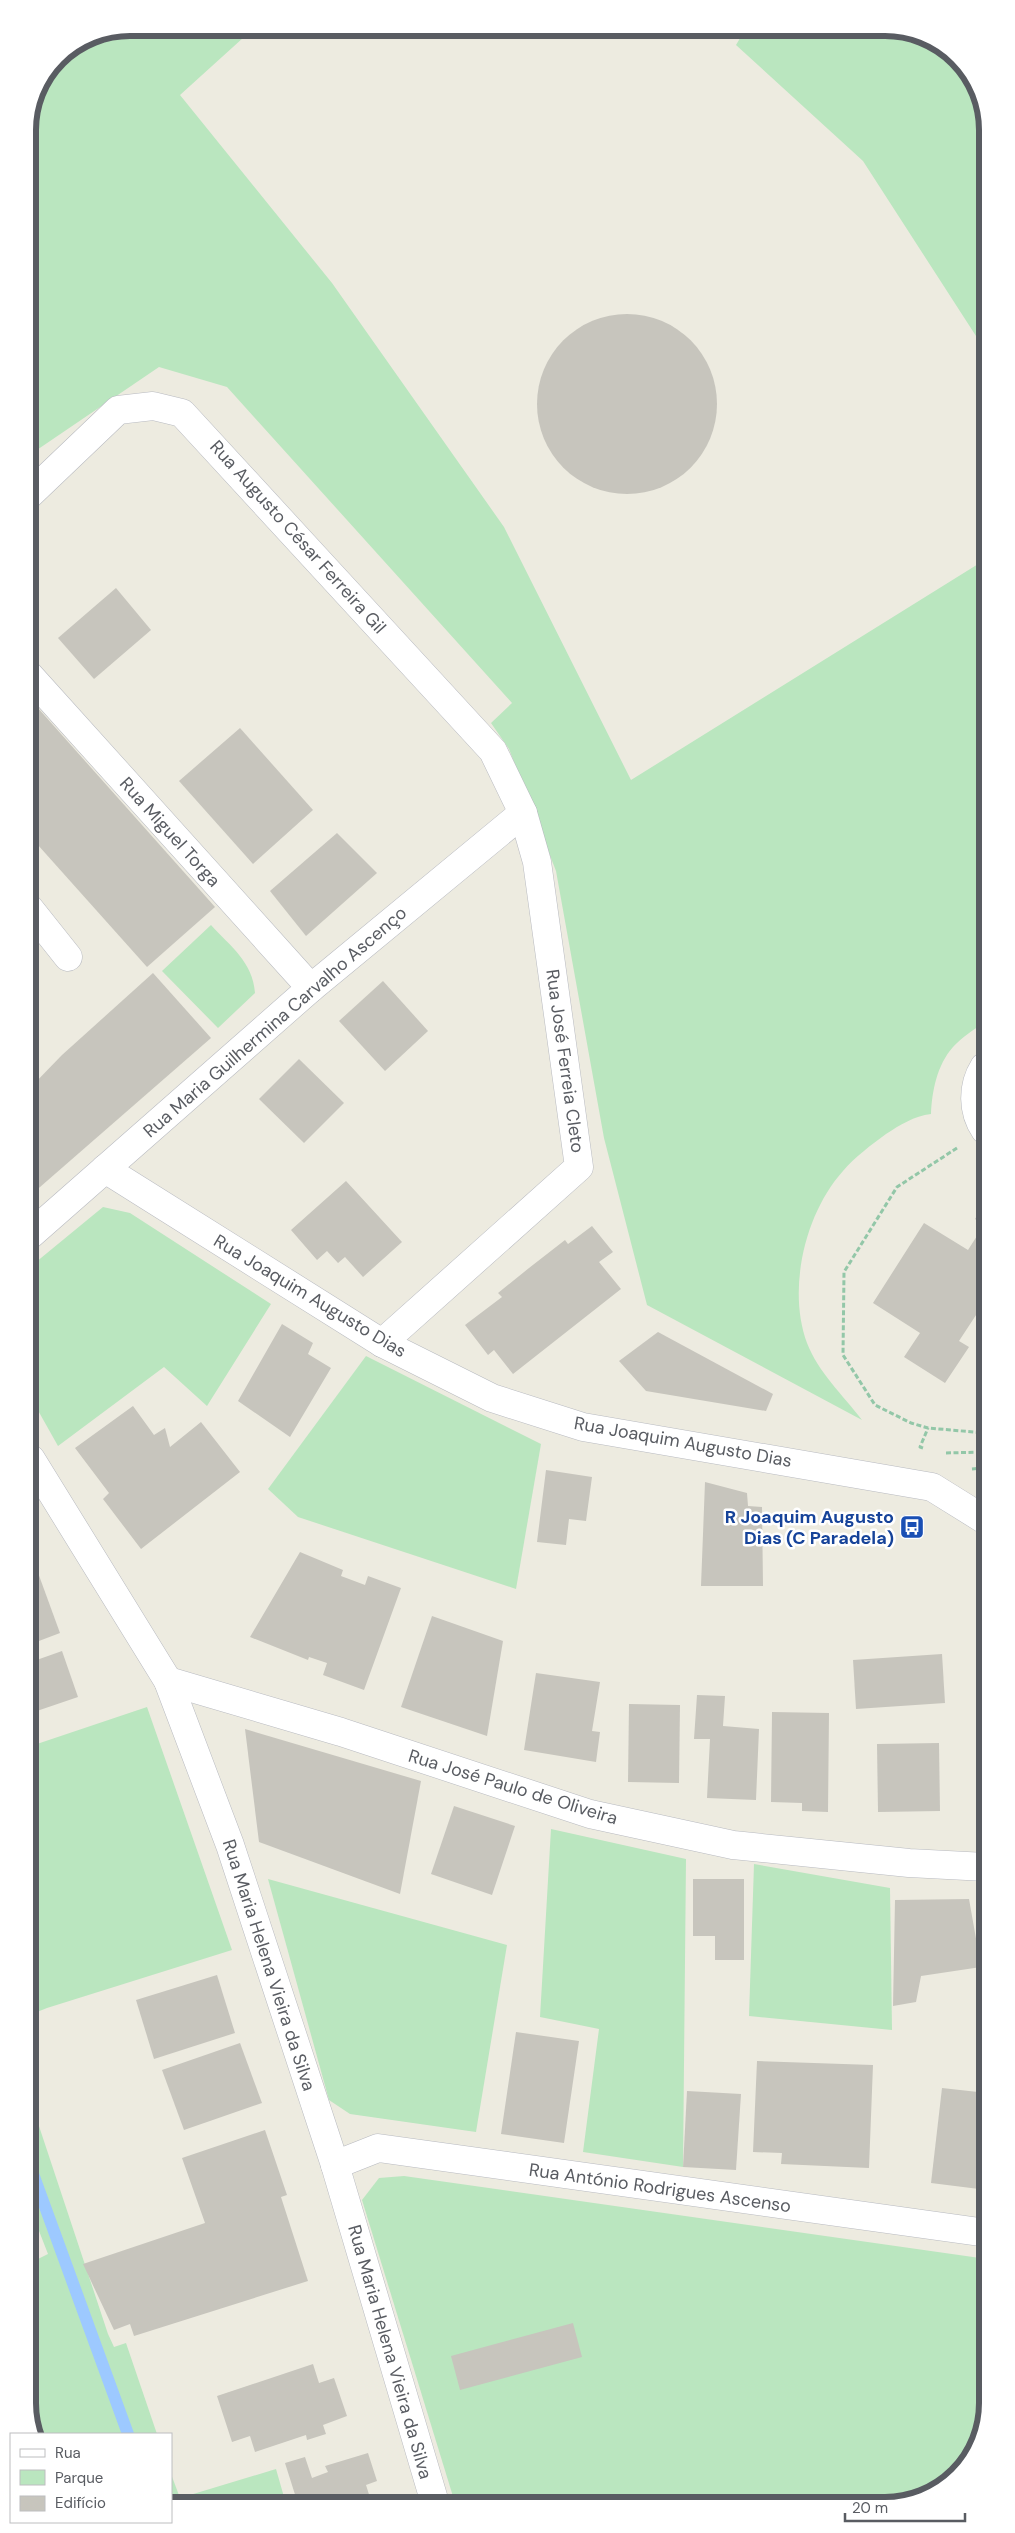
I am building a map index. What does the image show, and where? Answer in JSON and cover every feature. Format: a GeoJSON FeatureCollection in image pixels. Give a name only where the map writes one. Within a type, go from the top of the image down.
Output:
{"type":"FeatureCollection","features":[{"type":"Feature","properties":{"kind":"street","name":"Rua Augusto César Ferreira Gil"},"geometry":{"type":"LineString","coordinates":[[36,487],[118,410],[153,406],[182,413],[493,751],[523,813]]}},
{"type":"Feature","properties":{"kind":"street","name":"Rua Miguel Torga"},"geometry":{"type":"LineString","coordinates":[[36,683],[311,988]]}},
{"type":"Feature","properties":{"kind":"street","name":"Rua Maria Guilhermina Carvalho Ascenço"},"geometry":{"type":"LineString","coordinates":[[36,1230],[311,988],[523,813]]}},
{"type":"Feature","properties":{"kind":"street","name":"Rua José Ferreia Cleto"},"geometry":{"type":"LineString","coordinates":[[382,1343],[579,1167],[537,862],[523,813]]}},
{"type":"Feature","properties":{"kind":"street"},"geometry":{"type":"LineString","coordinates":[[36,916],[68,957]]}},
{"type":"Feature","properties":{"kind":"street"},"geometry":{"type":"LineString","coordinates":[[979,1079],[975,1088],[975,1108],[979,1117]]}},
{"type":"Feature","properties":{"kind":"street","name":"Rua Joaquim Augusto Dias"},"geometry":{"type":"LineString","coordinates":[[105,1169],[382,1343],[492,1398],[583,1427],[932,1487],[979,1516]]}},
{"type":"Feature","properties":{"kind":"street","name":"Rua Maria Helena Vieira da Silva"},"geometry":{"type":"LineString","coordinates":[[36,1467],[168,1682],[230,1845],[335,2165],[433,2497]]}},
{"type":"Feature","properties":{"kind":"street","name":"Rua José Paulo de Oliveira"},"geometry":{"type":"LineString","coordinates":[[168,1682],[341,1732],[590,1814],[732,1845],[909,1863],[979,1867]]}},
{"type":"Feature","properties":{"kind":"street","name":"Rua António Rodrigues Ascenso"},"geometry":{"type":"LineString","coordinates":[[335,2165],[378,2148],[979,2232]]}},
{"type":"Feature","properties":{"kind":"path"},"geometry":{"type":"LineString","coordinates":[[979,1132],[897,1187],[844,1272],[843,1355],[875,1405],[911,1423],[928,1428],[979,1433]]}},
{"type":"Feature","properties":{"kind":"path"},"geometry":{"type":"LineString","coordinates":[[928,1428],[920,1447],[928,1449]]}},
{"type":"Feature","properties":{"kind":"path"},"geometry":{"type":"LineString","coordinates":[[943,1452],[979,1452]]}},
{"type":"Feature","properties":{"kind":"green space"},"geometry":{"type":"Polygon","coordinates":[[[130,36],[245,36],[180,95],[332,283],[504,527],[631,780],[979,563],[979,1026],[957,1043],[943,1062],[934,1087],[931,1114],[913,1119],[886,1134],[843,1171],[830,1188],[819,1208],[803,1252],[799,1299],[801,1322],[807,1343],[824,1374],[862,1420],[647,1305],[604,1138],[556,871],[509,749],[491,723],[512,703],[227,387],[159,367],[36,451],[36,124],[41,100],[52,78],[64,64],[78,52],[100,41],[130,36]]]}},
{"type":"Feature","properties":{"kind":"green space"},"geometry":{"type":"Polygon","coordinates":[[[741,36],[891,36],[921,43],[942,56],[955,68],[963,78],[974,100],[979,124],[979,344],[976,336],[863,161],[736,45],[741,36]]]}},
{"type":"Feature","properties":{"kind":"green space"},"geometry":{"type":"Polygon","coordinates":[[[211,925],[245,963],[250,972],[255,993],[218,1028],[162,971],[211,925]]]}},
{"type":"Feature","properties":{"kind":"green space"},"geometry":{"type":"Polygon","coordinates":[[[103,1207],[130,1213],[271,1304],[207,1406],[164,1367],[58,1446],[36,1407],[36,1262],[103,1207]]]}},
{"type":"Feature","properties":{"kind":"green space"},"geometry":{"type":"Polygon","coordinates":[[[366,1356],[541,1444],[516,1589],[298,1517],[268,1489],[366,1356]]]}},
{"type":"Feature","properties":{"kind":"green space"},"geometry":{"type":"Polygon","coordinates":[[[147,1707],[232,1950],[36,2012],[36,1744],[147,1707]]]}},
{"type":"Feature","properties":{"kind":"green space"},"geometry":{"type":"Polygon","coordinates":[[[551,1829],[686,1859],[683,2167],[583,2152],[599,2029],[540,2017],[551,1829]]]}},
{"type":"Feature","properties":{"kind":"green space"},"geometry":{"type":"Polygon","coordinates":[[[754,1864],[890,1888],[892,2030],[749,2016],[754,1864]]]}},
{"type":"Feature","properties":{"kind":"green space"},"geometry":{"type":"Polygon","coordinates":[[[268,1879],[507,1945],[476,2132],[350,2114],[329,2100],[268,1879]]]}},
{"type":"Feature","properties":{"kind":"green space"},"geometry":{"type":"Polygon","coordinates":[[[36,2117],[108,2334],[114,2347],[126,2343],[157,2433],[41,2433],[36,2402],[36,2260],[48,2254],[36,2223],[36,2117]]]}},
{"type":"Feature","properties":{"kind":"green space"},"geometry":{"type":"Polygon","coordinates":[[[404,2176],[979,2258],[979,2409],[974,2433],[963,2455],[942,2477],[915,2492],[897,2496],[453,2497],[362,2200],[379,2178],[404,2176]]]}},
{"type":"Feature","properties":{"kind":"green space"},"geometry":{"type":"Polygon","coordinates":[[[276,2469],[284,2497],[183,2497],[276,2469]]]}},
{"type":"Feature","properties":{"kind":"green space"},"geometry":{"type":"Polygon","coordinates":[[[172,2477],[180,2497],[172,2497],[172,2477]]]}},
{"type":"Feature","properties":{"kind":"building"},"geometry":{"type":"Polygon","coordinates":[[[618,314],[636,314],[661,321],[677,329],[691,340],[702,354],[710,370],[717,395],[717,413],[710,438],[702,454],[691,468],[677,479],[653,490],[636,494],[618,494],[601,490],[577,479],[557,461],[541,430],[537,413],[537,395],[541,378],[552,354],[570,334],[601,318],[618,314]]]}},
{"type":"Feature","properties":{"kind":"building"},"geometry":{"type":"Polygon","coordinates":[[[116,588],[151,630],[94,679],[58,638],[116,588]]]}},
{"type":"Feature","properties":{"kind":"building"},"geometry":{"type":"Polygon","coordinates":[[[36,706],[215,907],[147,967],[36,843],[36,706]]]}},
{"type":"Feature","properties":{"kind":"building"},"geometry":{"type":"Polygon","coordinates":[[[240,728],[313,810],[253,864],[179,781],[240,728]]]}},
{"type":"Feature","properties":{"kind":"building"},"geometry":{"type":"Polygon","coordinates":[[[337,833],[377,873],[306,936],[270,891],[337,833]]]}},
{"type":"Feature","properties":{"kind":"building"},"geometry":{"type":"Polygon","coordinates":[[[153,973],[211,1038],[36,1191],[36,1082],[62,1055],[153,973]]]}},
{"type":"Feature","properties":{"kind":"building"},"geometry":{"type":"Polygon","coordinates":[[[383,981],[428,1031],[385,1071],[339,1021],[383,981]]]}},
{"type":"Feature","properties":{"kind":"building"},"geometry":{"type":"Polygon","coordinates":[[[299,1059],[344,1103],[304,1143],[259,1099],[299,1059]]]}},
{"type":"Feature","properties":{"kind":"building"},"geometry":{"type":"Polygon","coordinates":[[[346,1181],[402,1242],[363,1277],[345,1257],[338,1263],[327,1251],[317,1260],[291,1230],[346,1181]]]}},
{"type":"Feature","properties":{"kind":"building"},"geometry":{"type":"Polygon","coordinates":[[[979,1213],[979,1222],[975,1219],[979,1213]]]}},
{"type":"Feature","properties":{"kind":"building"},"geometry":{"type":"Polygon","coordinates":[[[924,1223],[968,1250],[979,1233],[979,1313],[959,1341],[969,1347],[945,1383],[904,1357],[920,1333],[873,1303],[924,1223]]]}},
{"type":"Feature","properties":{"kind":"building"},"geometry":{"type":"Polygon","coordinates":[[[592,1226],[613,1252],[599,1262],[621,1289],[513,1374],[494,1350],[488,1355],[465,1325],[502,1297],[498,1293],[529,1268],[565,1240],[568,1244],[592,1226]]]}},
{"type":"Feature","properties":{"kind":"building"},"geometry":{"type":"Polygon","coordinates":[[[282,1324],[313,1343],[308,1354],[331,1368],[290,1437],[238,1401],[282,1324]]]}},
{"type":"Feature","properties":{"kind":"building"},"geometry":{"type":"Polygon","coordinates":[[[658,1332],[773,1394],[766,1411],[646,1391],[619,1361],[658,1332]]]}},
{"type":"Feature","properties":{"kind":"building"},"geometry":{"type":"Polygon","coordinates":[[[133,1406],[154,1435],[165,1428],[170,1447],[201,1422],[240,1472],[141,1549],[103,1499],[109,1493],[75,1448],[133,1406]]]}},
{"type":"Feature","properties":{"kind":"building"},"geometry":{"type":"Polygon","coordinates":[[[546,1470],[592,1477],[586,1521],[569,1519],[566,1545],[537,1542],[546,1470]]]}},
{"type":"Feature","properties":{"kind":"building"},"geometry":{"type":"Polygon","coordinates":[[[705,1482],[747,1493],[748,1506],[762,1507],[763,1586],[701,1586],[705,1482]]]}},
{"type":"Feature","properties":{"kind":"building"},"geometry":{"type":"Polygon","coordinates":[[[300,1552],[343,1570],[341,1576],[365,1585],[368,1576],[401,1588],[364,1690],[323,1675],[327,1663],[309,1657],[308,1660],[250,1637],[300,1552]]]}},
{"type":"Feature","properties":{"kind":"building"},"geometry":{"type":"Polygon","coordinates":[[[36,1570],[60,1633],[36,1642],[36,1570]]]}},
{"type":"Feature","properties":{"kind":"building"},"geometry":{"type":"Polygon","coordinates":[[[432,1616],[503,1641],[487,1736],[401,1707],[432,1616]]]}},
{"type":"Feature","properties":{"kind":"building"},"geometry":{"type":"Polygon","coordinates":[[[62,1651],[78,1697],[36,1711],[36,1660],[62,1651]]]}},
{"type":"Feature","properties":{"kind":"building"},"geometry":{"type":"Polygon","coordinates":[[[942,1654],[945,1703],[856,1709],[853,1660],[942,1654]]]}},
{"type":"Feature","properties":{"kind":"building"},"geometry":{"type":"Polygon","coordinates":[[[536,1673],[600,1682],[592,1731],[600,1732],[596,1762],[524,1750],[536,1673]]]}},
{"type":"Feature","properties":{"kind":"building"},"geometry":{"type":"Polygon","coordinates":[[[697,1695],[725,1696],[723,1726],[759,1729],[756,1800],[707,1798],[710,1739],[694,1739],[697,1695]]]}},
{"type":"Feature","properties":{"kind":"building"},"geometry":{"type":"Polygon","coordinates":[[[629,1704],[680,1705],[679,1783],[628,1782],[629,1704]]]}},
{"type":"Feature","properties":{"kind":"building"},"geometry":{"type":"Polygon","coordinates":[[[772,1712],[829,1713],[828,1812],[802,1811],[802,1803],[771,1802],[772,1712]]]}},
{"type":"Feature","properties":{"kind":"building"},"geometry":{"type":"Polygon","coordinates":[[[245,1729],[421,1781],[400,1894],[259,1842],[245,1729]]]}},
{"type":"Feature","properties":{"kind":"building"},"geometry":{"type":"Polygon","coordinates":[[[939,1743],[940,1811],[878,1812],[877,1744],[939,1743]]]}},
{"type":"Feature","properties":{"kind":"building"},"geometry":{"type":"Polygon","coordinates":[[[454,1806],[515,1826],[492,1895],[431,1874],[454,1806]]]}},
{"type":"Feature","properties":{"kind":"building"},"geometry":{"type":"Polygon","coordinates":[[[693,1879],[744,1879],[744,1960],[715,1960],[715,1936],[693,1936],[693,1879]]]}},
{"type":"Feature","properties":{"kind":"building"},"geometry":{"type":"Polygon","coordinates":[[[969,1899],[979,1956],[979,1967],[921,1976],[916,2002],[893,2006],[895,1900],[969,1899]]]}},
{"type":"Feature","properties":{"kind":"building"},"geometry":{"type":"Polygon","coordinates":[[[217,1975],[235,2033],[154,2059],[136,2000],[217,1975]]]}},
{"type":"Feature","properties":{"kind":"building"},"geometry":{"type":"Polygon","coordinates":[[[516,2032],[579,2041],[564,2143],[501,2134],[516,2032]]]}},
{"type":"Feature","properties":{"kind":"building"},"geometry":{"type":"Polygon","coordinates":[[[240,2043],[262,2103],[184,2130],[162,2070],[240,2043]]]}},
{"type":"Feature","properties":{"kind":"building"},"geometry":{"type":"Polygon","coordinates":[[[757,2061],[873,2065],[869,2168],[781,2164],[782,2153],[753,2152],[757,2061]]]}},
{"type":"Feature","properties":{"kind":"building"},"geometry":{"type":"Polygon","coordinates":[[[942,2088],[979,2092],[979,2189],[931,2183],[942,2088]]]}},
{"type":"Feature","properties":{"kind":"building"},"geometry":{"type":"Polygon","coordinates":[[[687,2091],[741,2094],[736,2170],[683,2167],[687,2091]]]}},
{"type":"Feature","properties":{"kind":"building"},"geometry":{"type":"Polygon","coordinates":[[[265,2130],[287,2195],[281,2197],[308,2281],[134,2336],[130,2324],[114,2330],[83,2264],[205,2223],[182,2158],[265,2130]]]}},
{"type":"Feature","properties":{"kind":"building"},"geometry":{"type":"Polygon","coordinates":[[[573,2323],[582,2357],[460,2390],[451,2356],[573,2323]]]}},
{"type":"Feature","properties":{"kind":"building"},"geometry":{"type":"Polygon","coordinates":[[[313,2364],[319,2383],[334,2378],[347,2416],[323,2425],[326,2434],[307,2440],[306,2435],[255,2452],[250,2436],[232,2442],[217,2396],[313,2364]]]}},
{"type":"Feature","properties":{"kind":"building"},"geometry":{"type":"Polygon","coordinates":[[[368,2453],[377,2481],[366,2485],[370,2497],[296,2497],[285,2463],[305,2457],[312,2478],[328,2472],[325,2466],[368,2453]]]}},
{"type":"Feature","properties":{"kind":"waterway"},"geometry":{"type":"LineString","coordinates":[[36,2182],[128,2433]]}},
{"type":"Feature","properties":{"kind":"place","name":"R Joaquim Augusto Dias (C Paradela)"},"geometry":{"type":"Point","coordinates":[912,1527]}}]}
